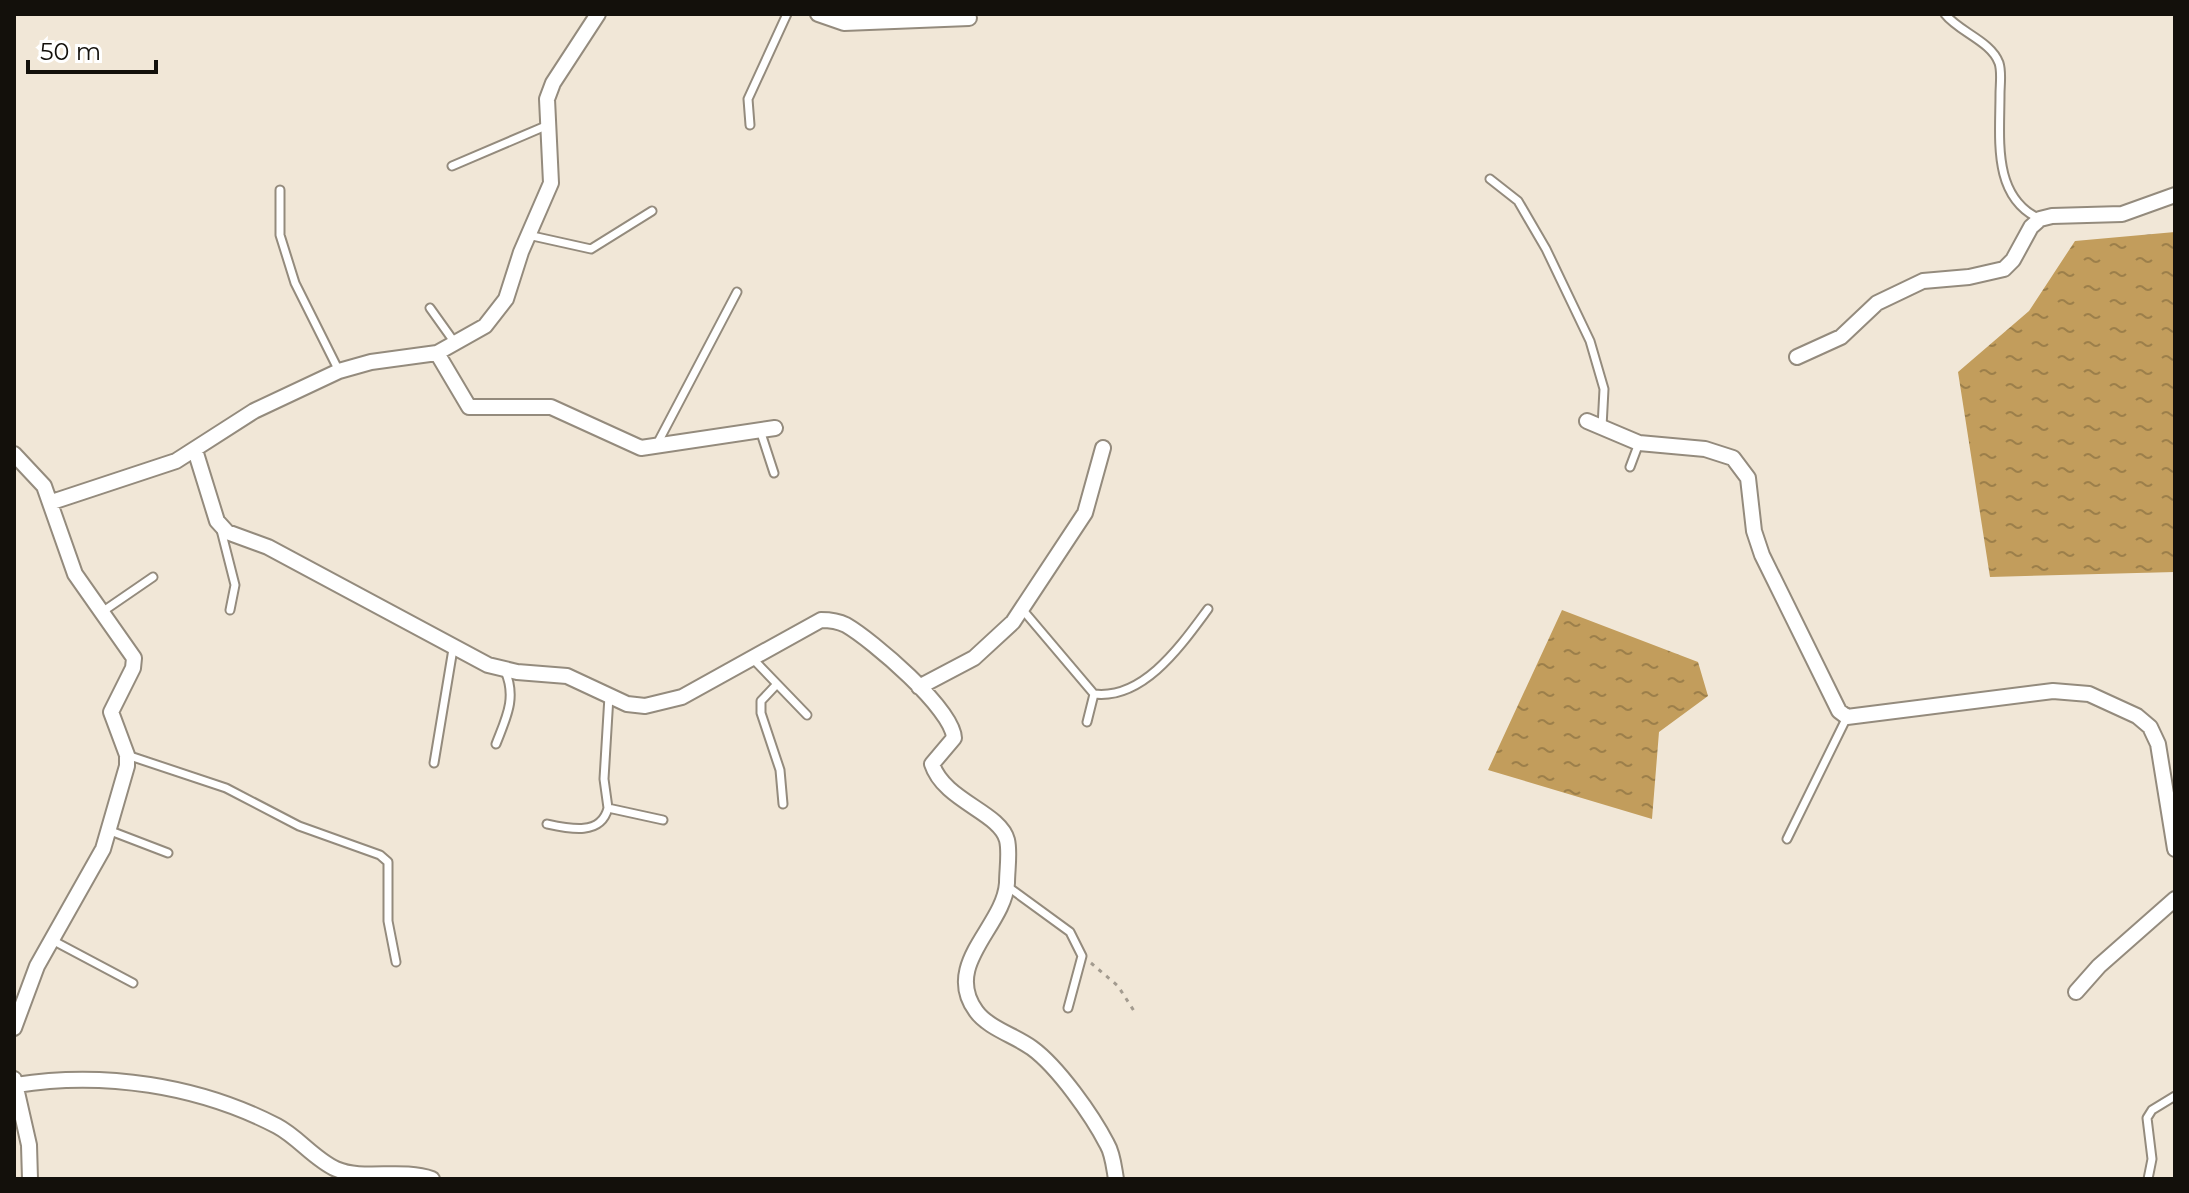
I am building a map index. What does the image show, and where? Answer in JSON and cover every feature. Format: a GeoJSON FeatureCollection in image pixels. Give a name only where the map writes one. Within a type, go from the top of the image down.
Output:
{"type":"FeatureCollection","features":[{"type":"Feature","properties":{"kind":"street"},"geometry":{"type":"LineString","coordinates":[[52,502],[163,466],[195,450],[254,411],[339,371],[371,362],[437,353],[485,326],[499,311],[551,183],[547,99],[553,83],[598,14]]}},
{"type":"Feature","properties":{"kind":"street"},"geometry":{"type":"LineString","coordinates":[[818,14],[844,23],[969,18]]}},
{"type":"Feature","properties":{"kind":"street"},"geometry":{"type":"LineString","coordinates":[[1797,357],[1841,337],[1877,303],[1923,281],[1969,277],[2004,269],[2013,260],[2031,227],[2040,219],[2122,214],[2175,195]]}},
{"type":"Feature","properties":{"kind":"street"},"geometry":{"type":"LineString","coordinates":[[437,353],[469,407],[551,407],[629,444],[655,448],[705,436],[767,429]]}},
{"type":"Feature","properties":{"kind":"street"},"geometry":{"type":"LineString","coordinates":[[1587,421],[1639,443],[1705,449],[1733,458],[1748,478],[1754,531],[1762,555],[1839,711],[1847,717],[2053,691],[2089,694],[2137,716],[2150,727],[2158,744],[2175,849]]}},
{"type":"Feature","properties":{"kind":"street"},"geometry":{"type":"LineString","coordinates":[[919,687],[974,658],[1022,609],[1085,513],[1103,448]]}},
{"type":"Feature","properties":{"kind":"street"},"geometry":{"type":"LineString","coordinates":[[195,450],[221,527],[268,547],[453,649],[505,671],[567,676],[636,705],[665,704],[811,624],[834,621],[857,633],[919,687],[954,730],[954,738],[932,764],[935,774],[962,802],[994,820],[1007,839],[1007,886],[1000,912],[974,948],[966,986],[976,1012],[1049,1062],[1109,1145],[1116,1179]]}},
{"type":"Feature","properties":{"kind":"street"},"geometry":{"type":"LineString","coordinates":[[14,454],[34,474],[52,502],[75,574],[134,658],[133,668],[111,712],[127,755],[108,830],[97,862],[30,983],[14,1028]]}},
{"type":"Feature","properties":{"kind":"street"},"geometry":{"type":"LineString","coordinates":[[2076,992],[2099,966],[2175,899]]}},
{"type":"Feature","properties":{"kind":"street"},"geometry":{"type":"LineString","coordinates":[[30,1179],[29,1145],[15,1082],[60,1079],[145,1084],[181,1090],[274,1124],[339,1170],[401,1172],[432,1179]]}},
{"type":"Feature","properties":{"kind":"lane"},"geometry":{"type":"LineString","coordinates":[[750,125],[748,99],[787,14]]}},
{"type":"Feature","properties":{"kind":"lane"},"geometry":{"type":"LineString","coordinates":[[1945,14],[1991,50],[2000,64],[2000,153],[2006,186],[2021,210],[2040,219]]}},
{"type":"Feature","properties":{"kind":"lane"},"geometry":{"type":"LineString","coordinates":[[452,166],[548,125]]}},
{"type":"Feature","properties":{"kind":"lane"},"geometry":{"type":"LineString","coordinates":[[1490,179],[1518,201],[1546,249],[1590,341],[1604,389],[1602,427]]}},
{"type":"Feature","properties":{"kind":"lane"},"geometry":{"type":"LineString","coordinates":[[280,190],[280,235],[295,283],[339,371]]}},
{"type":"Feature","properties":{"kind":"lane"},"geometry":{"type":"LineString","coordinates":[[528,235],[591,249],[652,211]]}},
{"type":"Feature","properties":{"kind":"lane"},"geometry":{"type":"LineString","coordinates":[[655,448],[737,292]]}},
{"type":"Feature","properties":{"kind":"lane"},"geometry":{"type":"LineString","coordinates":[[430,308],[456,345]]}},
{"type":"Feature","properties":{"kind":"lane"},"geometry":{"type":"LineString","coordinates":[[767,429],[774,473]]}},
{"type":"Feature","properties":{"kind":"lane"},"geometry":{"type":"LineString","coordinates":[[1630,467],[1639,443]]}},
{"type":"Feature","properties":{"kind":"lane"},"geometry":{"type":"LineString","coordinates":[[221,527],[235,585],[230,610]]}},
{"type":"Feature","properties":{"kind":"lane"},"geometry":{"type":"LineString","coordinates":[[102,612],[153,577]]}},
{"type":"Feature","properties":{"kind":"lane"},"geometry":{"type":"LineString","coordinates":[[1022,609],[1094,694],[1109,696],[1145,678],[1175,654],[1208,609]]}},
{"type":"Feature","properties":{"kind":"lane"},"geometry":{"type":"LineString","coordinates":[[434,763],[453,649]]}},
{"type":"Feature","properties":{"kind":"lane"},"geometry":{"type":"LineString","coordinates":[[751,657],[807,715]]}},
{"type":"Feature","properties":{"kind":"lane"},"geometry":{"type":"LineString","coordinates":[[496,744],[511,702],[512,688],[505,671]]}},
{"type":"Feature","properties":{"kind":"lane"},"geometry":{"type":"LineString","coordinates":[[777,684],[761,701],[761,713],[780,770],[783,804]]}},
{"type":"Feature","properties":{"kind":"lane"},"geometry":{"type":"LineString","coordinates":[[1087,722],[1094,694]]}},
{"type":"Feature","properties":{"kind":"lane"},"geometry":{"type":"LineString","coordinates":[[547,824],[575,830],[594,827],[606,818],[608,808],[604,779],[609,696]]}},
{"type":"Feature","properties":{"kind":"lane"},"geometry":{"type":"LineString","coordinates":[[1787,839],[1847,717]]}},
{"type":"Feature","properties":{"kind":"lane"},"geometry":{"type":"LineString","coordinates":[[127,755],[226,788],[299,826],[380,855],[388,862],[388,921],[396,962]]}},
{"type":"Feature","properties":{"kind":"lane"},"geometry":{"type":"LineString","coordinates":[[608,808],[663,820]]}},
{"type":"Feature","properties":{"kind":"lane"},"geometry":{"type":"LineString","coordinates":[[108,830],[168,853]]}},
{"type":"Feature","properties":{"kind":"lane"},"geometry":{"type":"LineString","coordinates":[[1007,886],[1070,932],[1082,956],[1068,1008]]}},
{"type":"Feature","properties":{"kind":"lane"},"geometry":{"type":"LineString","coordinates":[[52,940],[133,983]]}},
{"type":"Feature","properties":{"kind":"lane"},"geometry":{"type":"LineString","coordinates":[[2148,1179],[2152,1159],[2147,1118],[2152,1110],[2175,1096]]}},
{"type":"Feature","properties":{"kind":"path"},"geometry":{"type":"LineString","coordinates":[[1082,956],[1118,986],[1134,1011]]}},
{"type":"Feature","properties":{"kind":"water"},"geometry":{"type":"Polygon","coordinates":[[[2175,232],[2175,572],[1990,577],[1958,372],[2029,311],[2075,241],[2175,232]]]}},
{"type":"Feature","properties":{"kind":"water"},"geometry":{"type":"Polygon","coordinates":[[[1562,610],[1698,662],[1708,696],[1659,732],[1652,819],[1488,770],[1562,610]]]}}]}
